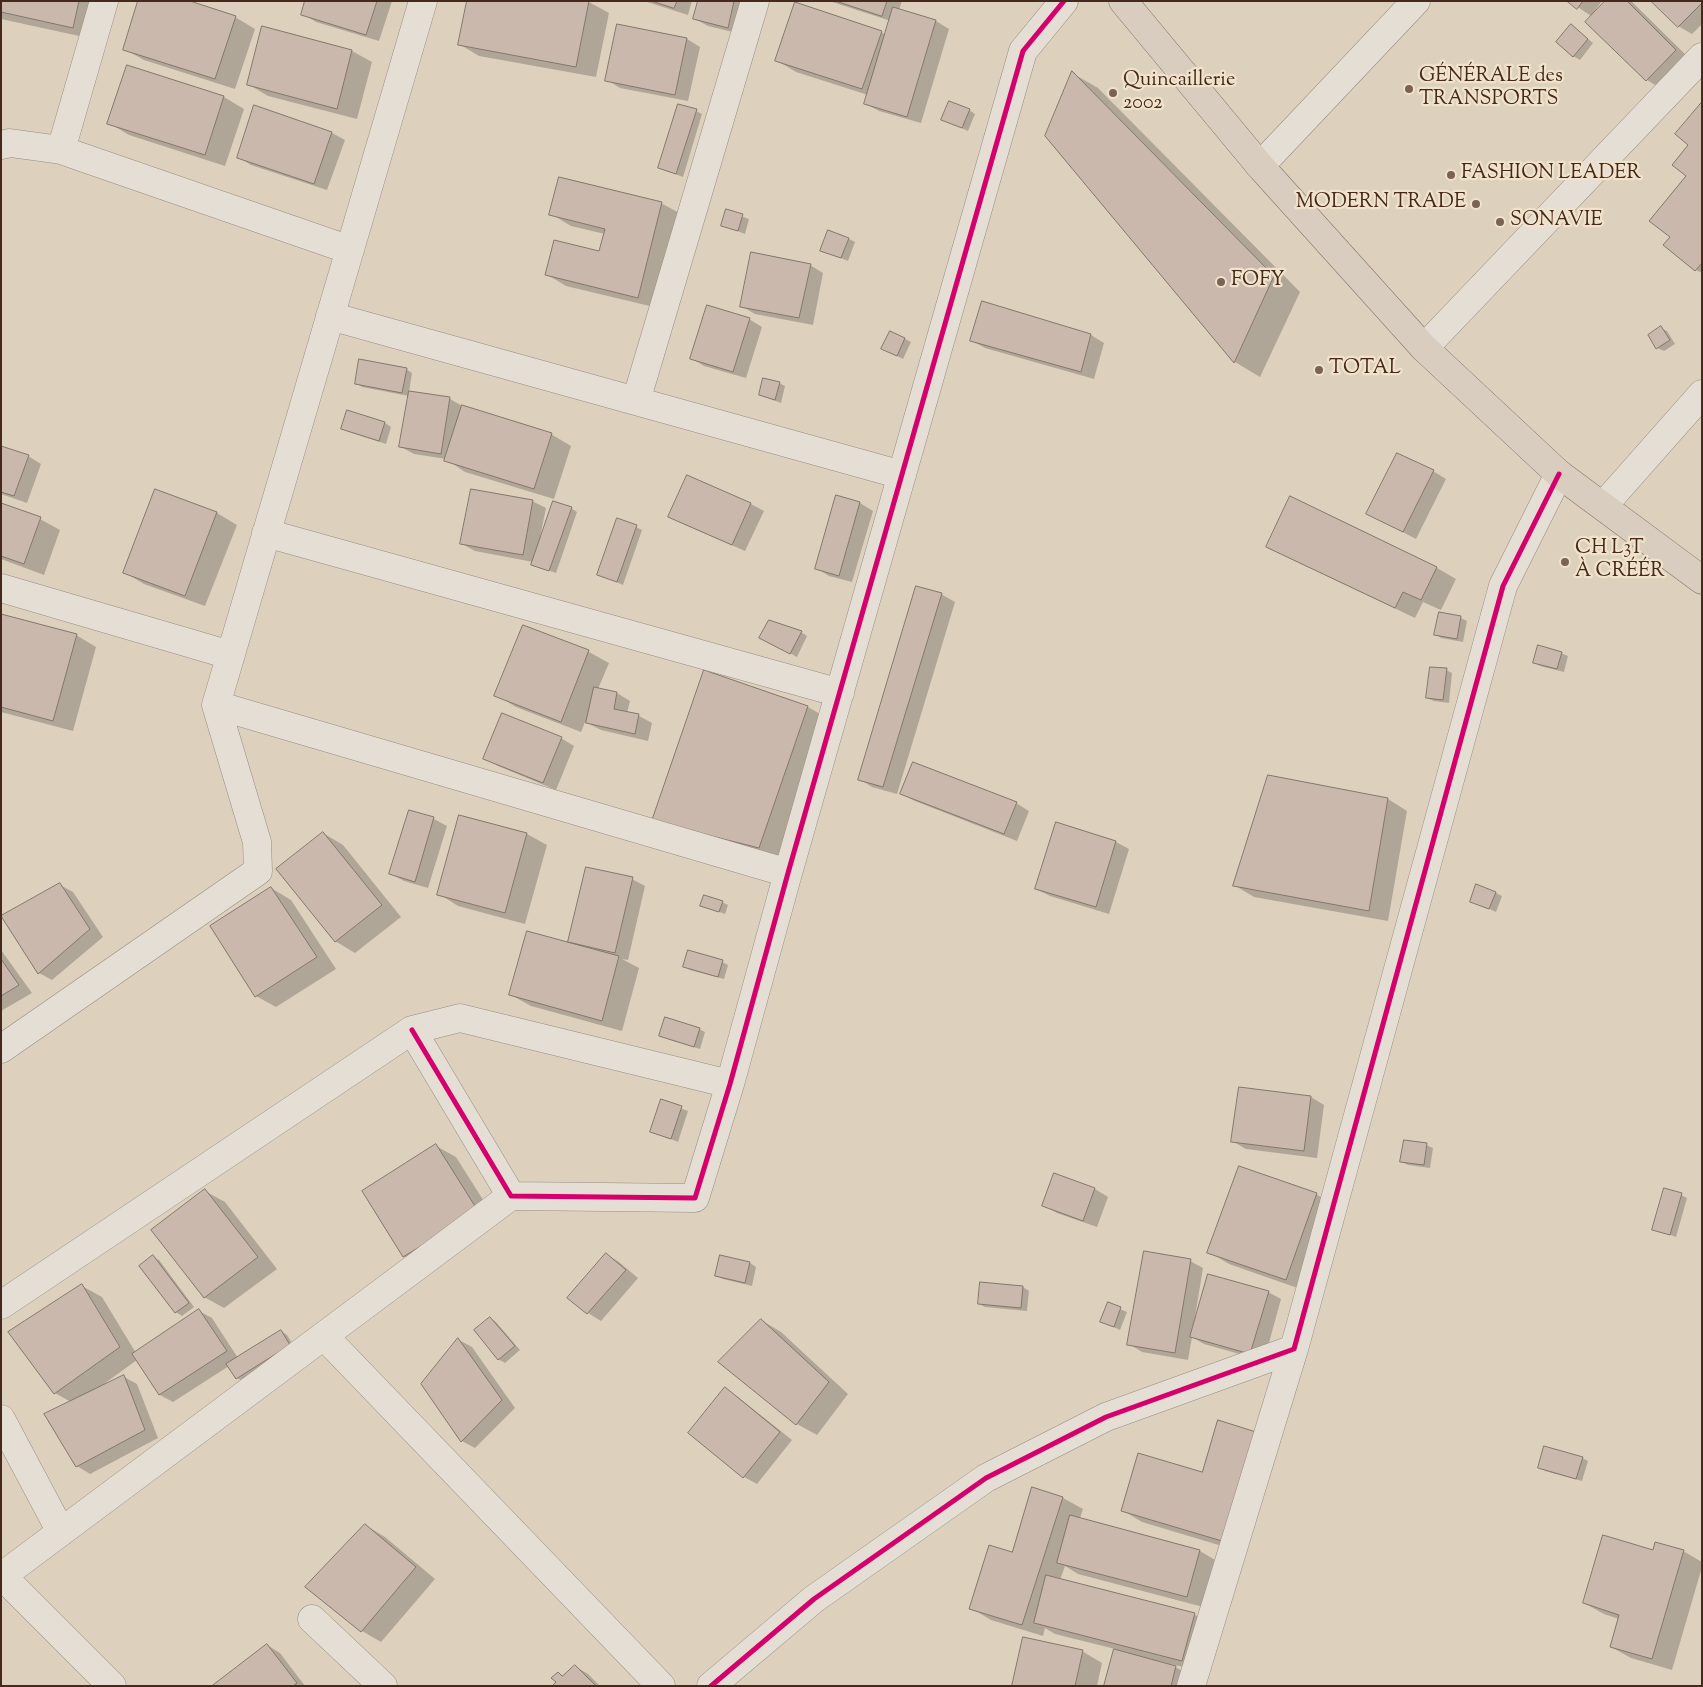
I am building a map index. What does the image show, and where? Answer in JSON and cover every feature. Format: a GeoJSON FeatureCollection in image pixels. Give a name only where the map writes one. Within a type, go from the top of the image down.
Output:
{"type":"FeatureCollection","features":[{"type":"Feature","properties":{"kind":"main road"},"geometry":{"type":"LineString","coordinates":[[1123,1],[1260,166],[1424,348],[1560,474],[1702,580]]}},
{"type":"Feature","properties":{"kind":"street"},"geometry":{"type":"LineString","coordinates":[[61,150],[104,1]]}},
{"type":"Feature","properties":{"kind":"street"},"geometry":{"type":"LineString","coordinates":[[1,1049],[258,871],[257,842],[216,704],[423,1]]}},
{"type":"Feature","properties":{"kind":"street"},"geometry":{"type":"LineString","coordinates":[[636,401],[756,1]]}},
{"type":"Feature","properties":{"kind":"street"},"geometry":{"type":"LineString","coordinates":[[112,1686],[2,1576],[511,1196],[695,1198],[730,1084],[788,873],[1023,51],[1064,1]]}},
{"type":"Feature","properties":{"kind":"street"},"geometry":{"type":"LineString","coordinates":[[1260,166],[1416,1]]}},
{"type":"Feature","properties":{"kind":"street"},"geometry":{"type":"LineString","coordinates":[[1424,348],[1702,58]]}},
{"type":"Feature","properties":{"kind":"street"},"geometry":{"type":"LineString","coordinates":[[1,145],[10,143],[61,150],[350,250]]}},
{"type":"Feature","properties":{"kind":"street"},"geometry":{"type":"LineString","coordinates":[[330,316],[902,475]]}},
{"type":"Feature","properties":{"kind":"street"},"geometry":{"type":"LineString","coordinates":[[1603,506],[1702,394]]}},
{"type":"Feature","properties":{"kind":"street"},"geometry":{"type":"LineString","coordinates":[[1191,1686],[1294,1349],[1504,586],[1560,474]]}},
{"type":"Feature","properties":{"kind":"street"},"geometry":{"type":"LineString","coordinates":[[266,533],[840,692]]}},
{"type":"Feature","properties":{"kind":"street"},"geometry":{"type":"LineString","coordinates":[[1,588],[230,655]]}},
{"type":"Feature","properties":{"kind":"street"},"geometry":{"type":"LineString","coordinates":[[216,704],[788,873]]}},
{"type":"Feature","properties":{"kind":"street"},"geometry":{"type":"LineString","coordinates":[[1,1305],[412,1030],[460,1018],[730,1084]]}},
{"type":"Feature","properties":{"kind":"street"},"geometry":{"type":"LineString","coordinates":[[412,1030],[511,1196]]}},
{"type":"Feature","properties":{"kind":"street"},"geometry":{"type":"LineString","coordinates":[[324,1336],[661,1686]]}},
{"type":"Feature","properties":{"kind":"street"},"geometry":{"type":"LineString","coordinates":[[723,1683],[814,1599],[986,1478],[1106,1417],[1294,1349]]}},
{"type":"Feature","properties":{"kind":"street"},"geometry":{"type":"LineString","coordinates":[[1,1420],[61,1532]]}},
{"type":"Feature","properties":{"kind":"street"},"geometry":{"type":"LineString","coordinates":[[312,1619],[383,1686]]}},
{"type":"Feature","properties":{"kind":"building"},"geometry":{"type":"Polygon","coordinates":[[[1,1],[79,1],[73,28],[1,12],[1,1]]]}},
{"type":"Feature","properties":{"kind":"building"},"geometry":{"type":"Polygon","coordinates":[[[138,1],[190,1],[236,16],[215,79],[123,50],[138,1]]]}},
{"type":"Feature","properties":{"kind":"building"},"geometry":{"type":"Polygon","coordinates":[[[305,1],[377,1],[366,35],[301,15],[305,1]]]}},
{"type":"Feature","properties":{"kind":"building"},"geometry":{"type":"Polygon","coordinates":[[[467,1],[589,1],[576,67],[458,45],[467,1]]]}},
{"type":"Feature","properties":{"kind":"building"},"geometry":{"type":"Polygon","coordinates":[[[652,1],[677,1],[674,8],[652,1]]]}},
{"type":"Feature","properties":{"kind":"building"},"geometry":{"type":"Polygon","coordinates":[[[698,1],[734,1],[728,28],[693,19],[698,1]]]}},
{"type":"Feature","properties":{"kind":"building"},"geometry":{"type":"Polygon","coordinates":[[[836,1],[887,1],[882,16],[836,1]]]}},
{"type":"Feature","properties":{"kind":"building"},"geometry":{"type":"Polygon","coordinates":[[[1567,1],[1583,1],[1577,9],[1567,1]]]}},
{"type":"Feature","properties":{"kind":"building"},"geometry":{"type":"Polygon","coordinates":[[[1605,1],[1627,1],[1676,50],[1646,81],[1585,22],[1605,1]]]}},
{"type":"Feature","properties":{"kind":"building"},"geometry":{"type":"Polygon","coordinates":[[[1651,1],[1702,1],[1702,3],[1678,27],[1651,1]]]}},
{"type":"Feature","properties":{"kind":"building"},"geometry":{"type":"Polygon","coordinates":[[[795,2],[882,31],[862,89],[775,61],[795,2]]]}},
{"type":"Feature","properties":{"kind":"building"},"geometry":{"type":"Polygon","coordinates":[[[893,7],[936,20],[907,117],[864,104],[893,7]]]}},
{"type":"Feature","properties":{"kind":"building"},"geometry":{"type":"Polygon","coordinates":[[[617,24],[687,38],[675,95],[605,81],[617,24]]]}},
{"type":"Feature","properties":{"kind":"building"},"geometry":{"type":"Polygon","coordinates":[[[1571,24],[1588,39],[1573,57],[1556,42],[1571,24]]]}},
{"type":"Feature","properties":{"kind":"building"},"geometry":{"type":"Polygon","coordinates":[[[262,26],[352,50],[337,109],[247,85],[262,26]]]}},
{"type":"Feature","properties":{"kind":"building"},"geometry":{"type":"Polygon","coordinates":[[[127,65],[224,96],[205,155],[107,124],[127,65]]]}},
{"type":"Feature","properties":{"kind":"building"},"geometry":{"type":"Polygon","coordinates":[[[1072,71],[1274,276],[1234,363],[1045,136],[1072,71]]]}},
{"type":"Feature","properties":{"kind":"building"},"geometry":{"type":"Polygon","coordinates":[[[949,101],[970,109],[962,128],[941,120],[949,101]]]}},
{"type":"Feature","properties":{"kind":"building"},"geometry":{"type":"Polygon","coordinates":[[[1702,102],[1702,263],[1695,271],[1663,245],[1670,237],[1649,221],[1686,176],[1672,165],[1688,145],[1675,134],[1702,102]]]}},
{"type":"Feature","properties":{"kind":"building"},"geometry":{"type":"Polygon","coordinates":[[[678,104],[697,109],[676,174],[658,168],[678,104]]]}},
{"type":"Feature","properties":{"kind":"building"},"geometry":{"type":"Polygon","coordinates":[[[254,105],[332,132],[314,184],[237,158],[254,105]]]}},
{"type":"Feature","properties":{"kind":"building"},"geometry":{"type":"Polygon","coordinates":[[[559,177],[662,202],[638,298],[545,275],[554,240],[599,251],[605,229],[549,215],[559,177]]]}},
{"type":"Feature","properties":{"kind":"building"},"geometry":{"type":"Polygon","coordinates":[[[726,209],[743,214],[738,231],[721,226],[726,209]]]}},
{"type":"Feature","properties":{"kind":"building"},"geometry":{"type":"Polygon","coordinates":[[[828,230],[849,238],[841,258],[820,251],[828,230]]]}},
{"type":"Feature","properties":{"kind":"building"},"geometry":{"type":"Polygon","coordinates":[[[751,252],[811,264],[799,318],[740,307],[751,252]]]}},
{"type":"Feature","properties":{"kind":"building"},"geometry":{"type":"Polygon","coordinates":[[[982,301],[1091,334],[1081,372],[970,341],[982,301]]]}},
{"type":"Feature","properties":{"kind":"building"},"geometry":{"type":"Polygon","coordinates":[[[707,305],[750,318],[733,372],[690,359],[707,305]]]}},
{"type":"Feature","properties":{"kind":"building"},"geometry":{"type":"Polygon","coordinates":[[[1661,326],[1670,340],[1656,349],[1648,335],[1661,326]]]}},
{"type":"Feature","properties":{"kind":"building"},"geometry":{"type":"Polygon","coordinates":[[[890,331],[905,338],[897,356],[881,349],[890,331]]]}},
{"type":"Feature","properties":{"kind":"building"},"geometry":{"type":"Polygon","coordinates":[[[359,359],[407,368],[402,393],[355,384],[359,359]]]}},
{"type":"Feature","properties":{"kind":"building"},"geometry":{"type":"Polygon","coordinates":[[[763,378],[780,382],[775,400],[759,395],[763,378]]]}},
{"type":"Feature","properties":{"kind":"building"},"geometry":{"type":"Polygon","coordinates":[[[409,391],[450,397],[441,454],[399,447],[409,391]]]}},
{"type":"Feature","properties":{"kind":"building"},"geometry":{"type":"Polygon","coordinates":[[[462,405],[552,433],[534,489],[444,461],[462,405]]]}},
{"type":"Feature","properties":{"kind":"building"},"geometry":{"type":"Polygon","coordinates":[[[347,410],[385,422],[379,441],[341,429],[347,410]]]}},
{"type":"Feature","properties":{"kind":"building"},"geometry":{"type":"Polygon","coordinates":[[[1,446],[29,455],[14,496],[1,492],[1,446]]]}},
{"type":"Feature","properties":{"kind":"building"},"geometry":{"type":"Polygon","coordinates":[[[1397,453],[1434,470],[1403,532],[1366,514],[1397,453]]]}},
{"type":"Feature","properties":{"kind":"building"},"geometry":{"type":"Polygon","coordinates":[[[687,475],[751,503],[732,545],[668,517],[687,475]]]}},
{"type":"Feature","properties":{"kind":"building"},"geometry":{"type":"Polygon","coordinates":[[[155,489],[217,512],[185,596],[123,573],[155,489]]]}},
{"type":"Feature","properties":{"kind":"building"},"geometry":{"type":"Polygon","coordinates":[[[471,489],[533,500],[523,555],[460,544],[471,489]]]}},
{"type":"Feature","properties":{"kind":"building"},"geometry":{"type":"Polygon","coordinates":[[[836,495],[860,502],[839,576],[815,569],[836,495]]]}},
{"type":"Feature","properties":{"kind":"building"},"geometry":{"type":"Polygon","coordinates":[[[1290,496],[1437,567],[1421,600],[1403,592],[1395,608],[1266,547],[1290,496]]]}},
{"type":"Feature","properties":{"kind":"building"},"geometry":{"type":"Polygon","coordinates":[[[553,501],[572,507],[549,571],[531,565],[553,501]]]}},
{"type":"Feature","properties":{"kind":"building"},"geometry":{"type":"Polygon","coordinates":[[[1,503],[41,517],[24,564],[1,556],[1,503]]]}},
{"type":"Feature","properties":{"kind":"building"},"geometry":{"type":"Polygon","coordinates":[[[617,518],[637,525],[617,582],[597,575],[617,518]]]}},
{"type":"Feature","properties":{"kind":"building"},"geometry":{"type":"Polygon","coordinates":[[[916,586],[942,593],[883,787],[858,780],[916,586]]]}},
{"type":"Feature","properties":{"kind":"building"},"geometry":{"type":"Polygon","coordinates":[[[1439,612],[1461,616],[1457,639],[1434,635],[1439,612]]]}},
{"type":"Feature","properties":{"kind":"building"},"geometry":{"type":"Polygon","coordinates":[[[1,614],[77,634],[53,721],[1,707],[1,614]]]}},
{"type":"Feature","properties":{"kind":"building"},"geometry":{"type":"Polygon","coordinates":[[[769,620],[802,631],[790,654],[759,638],[769,620]]]}},
{"type":"Feature","properties":{"kind":"building"},"geometry":{"type":"Polygon","coordinates":[[[523,625],[589,650],[561,722],[494,696],[523,625]]]}},
{"type":"Feature","properties":{"kind":"building"},"geometry":{"type":"Polygon","coordinates":[[[1538,645],[1562,652],[1557,669],[1533,663],[1538,645]]]}},
{"type":"Feature","properties":{"kind":"building"},"geometry":{"type":"Polygon","coordinates":[[[1430,667],[1447,668],[1443,700],[1426,698],[1430,667]]]}},
{"type":"Feature","properties":{"kind":"building"},"geometry":{"type":"Polygon","coordinates":[[[704,670],[808,706],[759,848],[652,821],[704,670]]]}},
{"type":"Feature","properties":{"kind":"building"},"geometry":{"type":"Polygon","coordinates":[[[594,687],[617,692],[614,709],[639,714],[635,734],[586,723],[594,687]]]}},
{"type":"Feature","properties":{"kind":"building"},"geometry":{"type":"Polygon","coordinates":[[[502,713],[562,737],[543,783],[483,759],[502,713]]]}},
{"type":"Feature","properties":{"kind":"building"},"geometry":{"type":"Polygon","coordinates":[[[913,762],[1017,802],[1004,834],[900,794],[913,762]]]}},
{"type":"Feature","properties":{"kind":"building"},"geometry":{"type":"Polygon","coordinates":[[[1268,775],[1388,798],[1369,911],[1233,886],[1268,775]]]}},
{"type":"Feature","properties":{"kind":"building"},"geometry":{"type":"Polygon","coordinates":[[[409,810],[434,817],[415,882],[389,874],[409,810]]]}},
{"type":"Feature","properties":{"kind":"building"},"geometry":{"type":"Polygon","coordinates":[[[459,815],[527,833],[505,913],[437,895],[459,815]]]}},
{"type":"Feature","properties":{"kind":"building"},"geometry":{"type":"Polygon","coordinates":[[[1056,822],[1116,841],[1096,907],[1035,889],[1056,822]]]}},
{"type":"Feature","properties":{"kind":"building"},"geometry":{"type":"Polygon","coordinates":[[[323,832],[382,905],[335,942],[276,869],[323,832]]]}},
{"type":"Feature","properties":{"kind":"building"},"geometry":{"type":"Polygon","coordinates":[[[586,867],[633,877],[615,953],[568,942],[586,867]]]}},
{"type":"Feature","properties":{"kind":"building"},"geometry":{"type":"Polygon","coordinates":[[[60,883],[90,929],[38,974],[1,916],[60,883]]]}},
{"type":"Feature","properties":{"kind":"building"},"geometry":{"type":"Polygon","coordinates":[[[1476,884],[1496,892],[1489,909],[1470,902],[1476,884]]]}},
{"type":"Feature","properties":{"kind":"building"},"geometry":{"type":"Polygon","coordinates":[[[271,887],[317,957],[255,997],[210,926],[271,887]]]}},
{"type":"Feature","properties":{"kind":"building"},"geometry":{"type":"Polygon","coordinates":[[[704,895],[723,901],[719,912],[700,906],[704,895]]]}},
{"type":"Feature","properties":{"kind":"building"},"geometry":{"type":"Polygon","coordinates":[[[527,931],[619,956],[602,1021],[509,995],[527,931]]]}},
{"type":"Feature","properties":{"kind":"building"},"geometry":{"type":"Polygon","coordinates":[[[688,950],[723,960],[718,977],[683,967],[688,950]]]}},
{"type":"Feature","properties":{"kind":"building"},"geometry":{"type":"Polygon","coordinates":[[[1,959],[19,985],[1,996],[1,959]]]}},
{"type":"Feature","properties":{"kind":"building"},"geometry":{"type":"Polygon","coordinates":[[[665,1017],[700,1028],[694,1047],[659,1036],[665,1017]]]}},
{"type":"Feature","properties":{"kind":"building"},"geometry":{"type":"Polygon","coordinates":[[[1239,1087],[1311,1096],[1304,1151],[1231,1142],[1239,1087]]]}},
{"type":"Feature","properties":{"kind":"building"},"geometry":{"type":"Polygon","coordinates":[[[661,1099],[682,1106],[671,1139],[650,1132],[661,1099]]]}},
{"type":"Feature","properties":{"kind":"building"},"geometry":{"type":"Polygon","coordinates":[[[1404,1140],[1427,1143],[1424,1165],[1400,1162],[1404,1140]]]}},
{"type":"Feature","properties":{"kind":"building"},"geometry":{"type":"Polygon","coordinates":[[[436,1144],[478,1211],[403,1257],[362,1191],[436,1144]]]}},
{"type":"Feature","properties":{"kind":"building"},"geometry":{"type":"Polygon","coordinates":[[[1239,1166],[1317,1193],[1286,1280],[1207,1253],[1239,1166]]]}},
{"type":"Feature","properties":{"kind":"building"},"geometry":{"type":"Polygon","coordinates":[[[1054,1173],[1095,1188],[1083,1221],[1042,1206],[1054,1173]]]}},
{"type":"Feature","properties":{"kind":"building"},"geometry":{"type":"Polygon","coordinates":[[[1664,1188],[1682,1193],[1670,1235],[1652,1230],[1664,1188]]]}},
{"type":"Feature","properties":{"kind":"building"},"geometry":{"type":"Polygon","coordinates":[[[205,1189],[258,1257],[204,1298],[151,1230],[205,1189]]]}},
{"type":"Feature","properties":{"kind":"building"},"geometry":{"type":"Polygon","coordinates":[[[1144,1251],[1191,1259],[1175,1353],[1127,1345],[1144,1251]]]}},
{"type":"Feature","properties":{"kind":"building"},"geometry":{"type":"Polygon","coordinates":[[[606,1253],[626,1270],[587,1314],[567,1298],[606,1253]]]}},
{"type":"Feature","properties":{"kind":"building"},"geometry":{"type":"Polygon","coordinates":[[[153,1255],[189,1303],[175,1313],[139,1266],[153,1255]]]}},
{"type":"Feature","properties":{"kind":"building"},"geometry":{"type":"Polygon","coordinates":[[[720,1255],[750,1262],[745,1283],[715,1276],[720,1255]]]}},
{"type":"Feature","properties":{"kind":"building"},"geometry":{"type":"Polygon","coordinates":[[[1208,1274],[1269,1291],[1250,1354],[1190,1337],[1208,1274]]]}},
{"type":"Feature","properties":{"kind":"building"},"geometry":{"type":"Polygon","coordinates":[[[980,1282],[1023,1286],[1021,1308],[978,1304],[980,1282]]]}},
{"type":"Feature","properties":{"kind":"building"},"geometry":{"type":"Polygon","coordinates":[[[82,1284],[120,1347],[54,1394],[8,1332],[82,1284]]]}},
{"type":"Feature","properties":{"kind":"building"},"geometry":{"type":"Polygon","coordinates":[[[1108,1302],[1121,1307],[1114,1327],[1100,1322],[1108,1302]]]}},
{"type":"Feature","properties":{"kind":"building"},"geometry":{"type":"Polygon","coordinates":[[[199,1309],[227,1351],[159,1395],[132,1354],[199,1309]]]}},
{"type":"Feature","properties":{"kind":"building"},"geometry":{"type":"Polygon","coordinates":[[[490,1317],[515,1346],[498,1360],[474,1330],[490,1317]]]}},
{"type":"Feature","properties":{"kind":"building"},"geometry":{"type":"Polygon","coordinates":[[[761,1319],[829,1382],[796,1425],[718,1362],[761,1319]]]}},
{"type":"Feature","properties":{"kind":"building"},"geometry":{"type":"Polygon","coordinates":[[[281,1330],[290,1345],[236,1379],[226,1364],[281,1330]]]}},
{"type":"Feature","properties":{"kind":"building"},"geometry":{"type":"Polygon","coordinates":[[[458,1338],[502,1400],[461,1442],[421,1384],[458,1338]]]}},
{"type":"Feature","properties":{"kind":"building"},"geometry":{"type":"Polygon","coordinates":[[[124,1375],[145,1430],[76,1467],[44,1414],[124,1375]]]}},
{"type":"Feature","properties":{"kind":"building"},"geometry":{"type":"Polygon","coordinates":[[[725,1387],[780,1432],[743,1478],[688,1433],[725,1387]]]}},
{"type":"Feature","properties":{"kind":"building"},"geometry":{"type":"Polygon","coordinates":[[[1218,1420],[1256,1432],[1222,1541],[1121,1511],[1138,1453],[1202,1472],[1218,1420]]]}},
{"type":"Feature","properties":{"kind":"building"},"geometry":{"type":"Polygon","coordinates":[[[1544,1446],[1583,1457],[1576,1479],[1538,1468],[1544,1446]]]}},
{"type":"Feature","properties":{"kind":"building"},"geometry":{"type":"Polygon","coordinates":[[[1032,1487],[1063,1497],[1022,1625],[969,1609],[989,1545],[1012,1552],[1032,1487]]]}},
{"type":"Feature","properties":{"kind":"building"},"geometry":{"type":"Polygon","coordinates":[[[1070,1515],[1200,1550],[1187,1597],[1057,1563],[1070,1515]]]}},
{"type":"Feature","properties":{"kind":"building"},"geometry":{"type":"Polygon","coordinates":[[[365,1524],[416,1567],[361,1632],[305,1587],[365,1524]]]}},
{"type":"Feature","properties":{"kind":"building"},"geometry":{"type":"Polygon","coordinates":[[[1603,1535],[1653,1550],[1655,1542],[1684,1550],[1652,1659],[1610,1647],[1619,1615],[1583,1603],[1603,1535]]]}},
{"type":"Feature","properties":{"kind":"building"},"geometry":{"type":"Polygon","coordinates":[[[1046,1575],[1195,1613],[1182,1661],[1034,1623],[1046,1575]]]}},
{"type":"Feature","properties":{"kind":"building"},"geometry":{"type":"Polygon","coordinates":[[[1023,1637],[1083,1650],[1075,1686],[1012,1686],[1023,1637]]]}},
{"type":"Feature","properties":{"kind":"building"},"geometry":{"type":"Polygon","coordinates":[[[267,1644],[297,1683],[293,1686],[212,1686],[267,1644]]]}},
{"type":"Feature","properties":{"kind":"building"},"geometry":{"type":"Polygon","coordinates":[[[1114,1649],[1176,1666],[1171,1686],[1104,1686],[1114,1649]]]}},
{"type":"Feature","properties":{"kind":"building"},"geometry":{"type":"Polygon","coordinates":[[[575,1665],[596,1686],[552,1686],[556,1682],[551,1678],[558,1672],[562,1676],[575,1665]]]}},
{"type":"Feature","properties":{"kind":"cycle path"},"geometry":{"type":"LineString","coordinates":[[412,1030],[511,1196],[695,1198],[730,1084],[788,873],[1023,51],[1064,1]]}},
{"type":"Feature","properties":{"kind":"cycle path"},"geometry":{"type":"LineString","coordinates":[[711,1686],[814,1599],[986,1478],[1106,1417],[1294,1349],[1503,586],[1559,474]]}},
{"type":"Feature","properties":{"kind":"place","name":"GÉNÉRALE des TRANSPORTS"},"geometry":{"type":"Point","coordinates":[1409,89]}},
{"type":"Feature","properties":{"kind":"place","name":"Quincaillerie 2002"},"geometry":{"type":"Point","coordinates":[1113,93]}},
{"type":"Feature","properties":{"kind":"place","name":"FASHION LEADER"},"geometry":{"type":"Point","coordinates":[1451,175]}},
{"type":"Feature","properties":{"kind":"place","name":"MODERN TRADE"},"geometry":{"type":"Point","coordinates":[1476,204]}},
{"type":"Feature","properties":{"kind":"place","name":"SONAVIE"},"geometry":{"type":"Point","coordinates":[1500,222]}},
{"type":"Feature","properties":{"kind":"place","name":"FOFY"},"geometry":{"type":"Point","coordinates":[1221,282]}},
{"type":"Feature","properties":{"kind":"place","name":"TOTAL"},"geometry":{"type":"Point","coordinates":[1319,370]}},
{"type":"Feature","properties":{"kind":"place","name":"CH L3T À CRÉÉR"},"geometry":{"type":"Point","coordinates":[1565,562]}}]}
